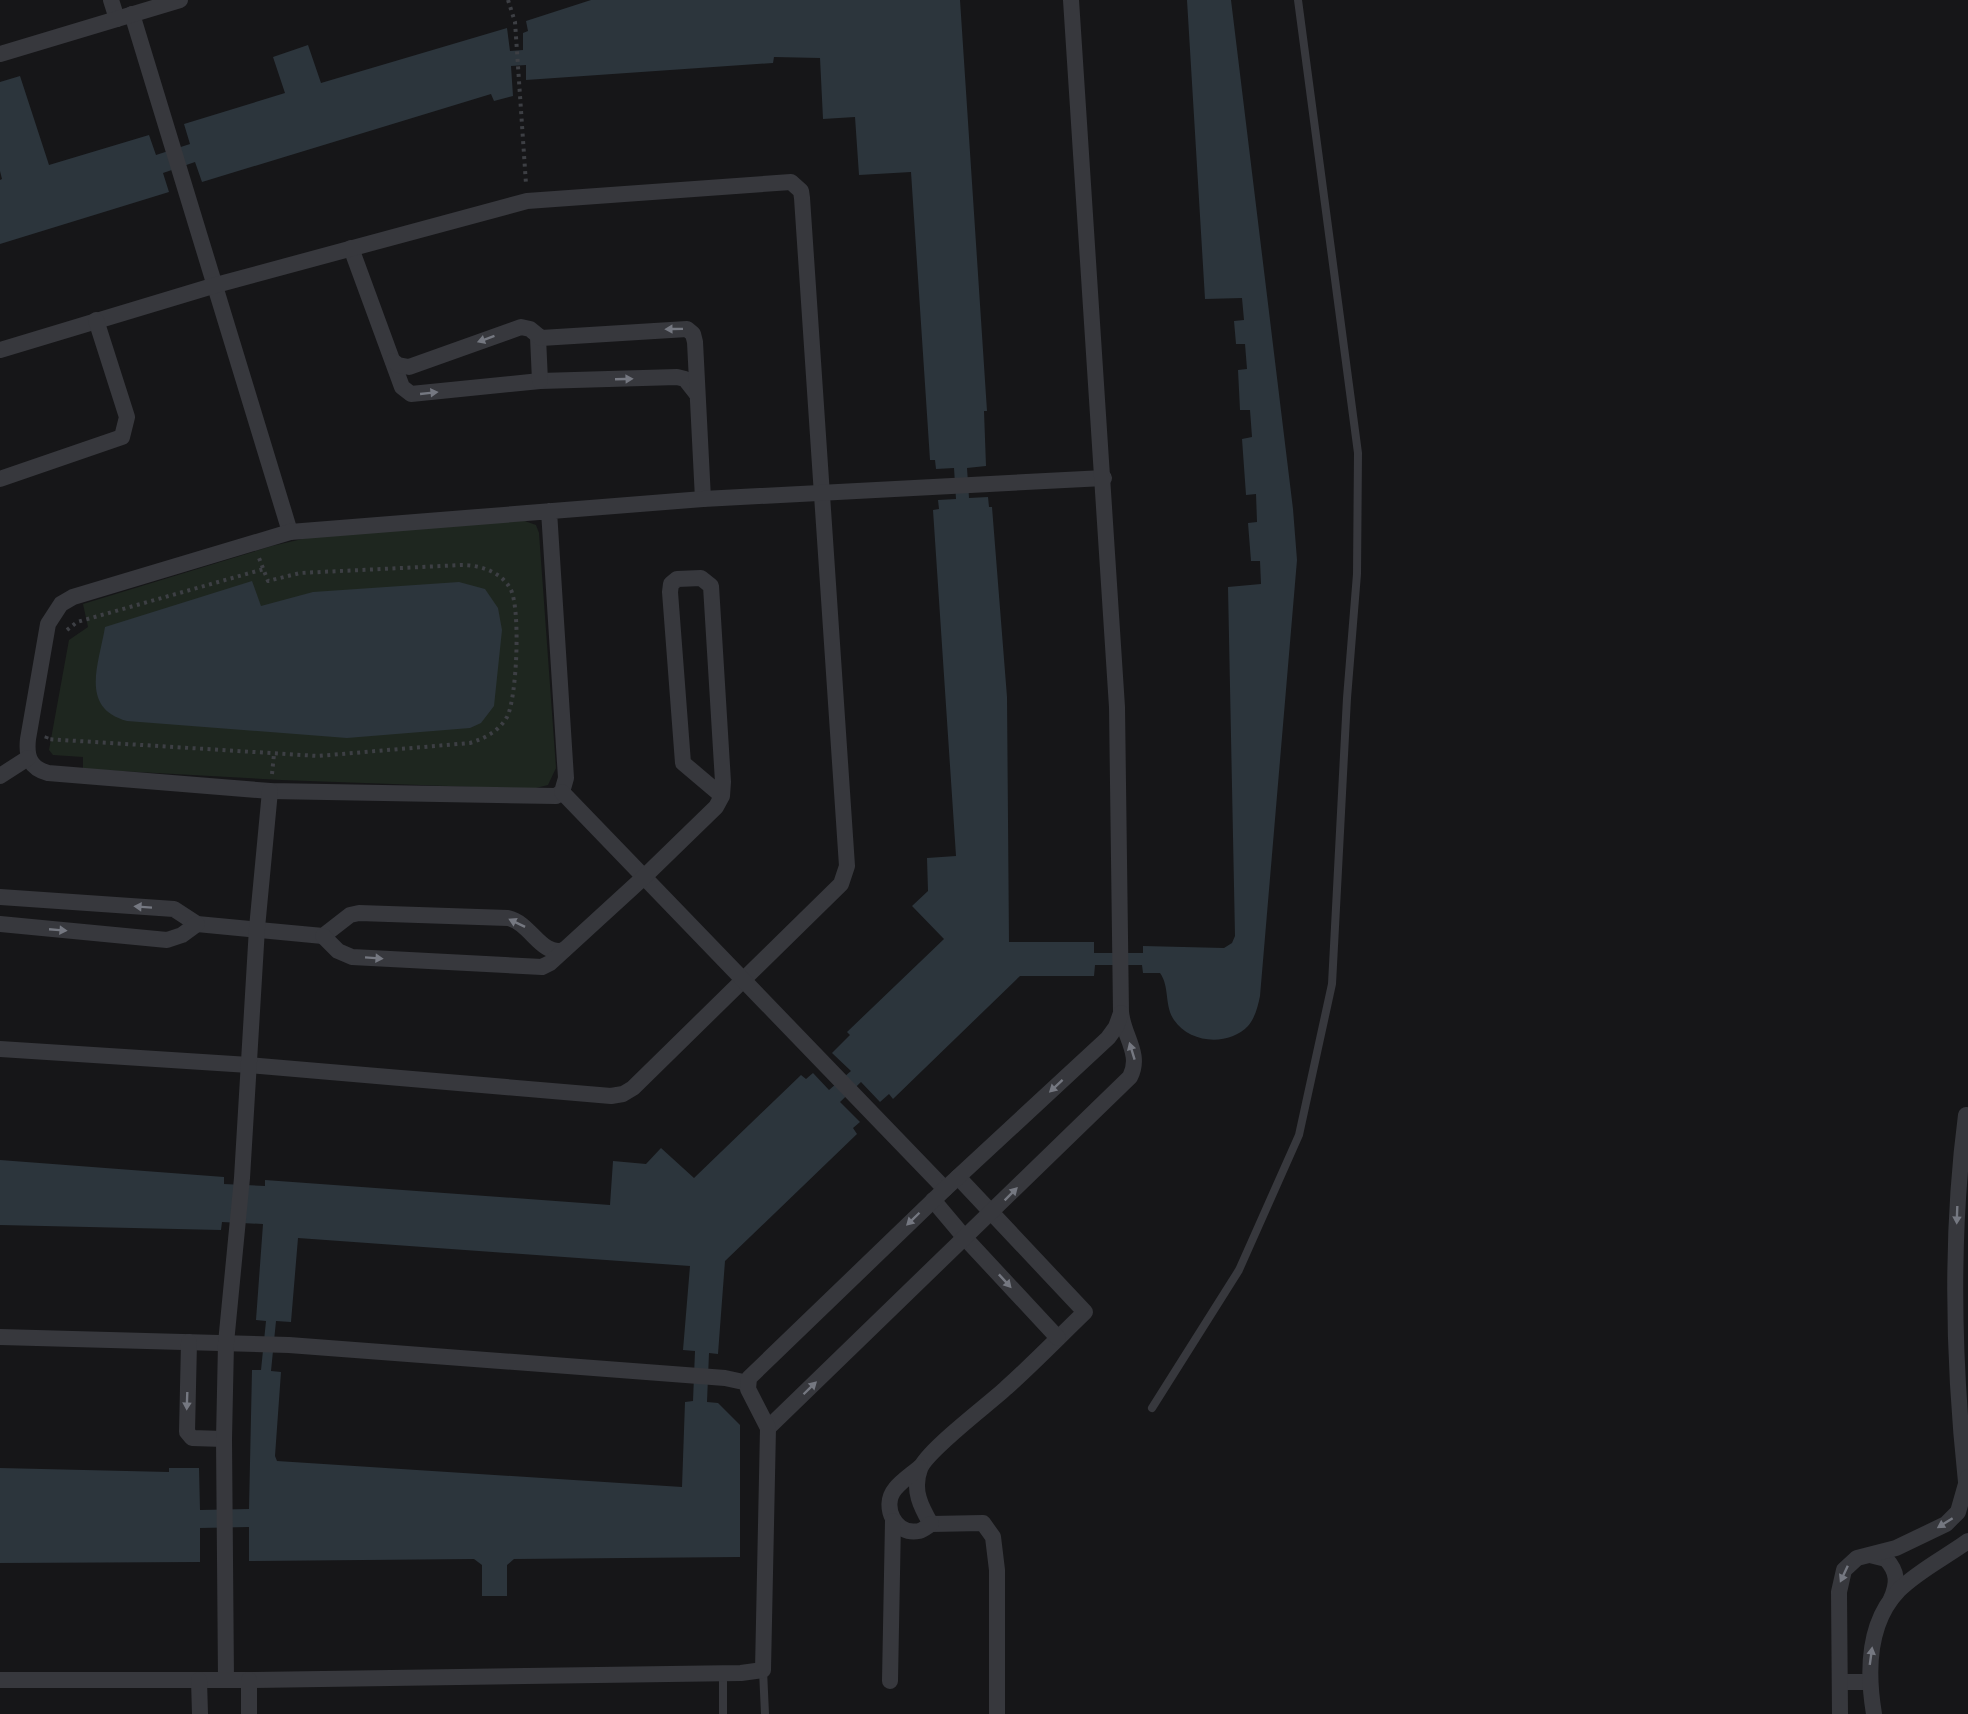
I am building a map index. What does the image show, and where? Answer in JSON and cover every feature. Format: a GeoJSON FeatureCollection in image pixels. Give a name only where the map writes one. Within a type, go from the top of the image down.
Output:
{"type":"FeatureCollection","features":[{"type":"Feature","properties":{"kind":"street"},"geometry":{"type":"LineString","coordinates":[[111,0],[124,16],[166,126],[290,532]]}},
{"type":"Feature","properties":{"kind":"street"},"geometry":{"type":"LineString","coordinates":[[0,54],[124,16],[147,5],[180,0]]}},
{"type":"Feature","properties":{"kind":"street"},"geometry":{"type":"LineString","coordinates":[[768,1428],[1130,1077],[1135,1068],[1135,1058],[1121,1012],[1123,979],[1117,707],[1104,478],[1071,0]]}},
{"type":"Feature","properties":{"kind":"street"},"geometry":{"type":"LineString","coordinates":[[0,350],[216,285],[527,201],[785,181],[796,185],[802,198],[824,493],[847,866],[841,884],[633,1088],[623,1094],[611,1096],[249,1065],[0,1049]]}},
{"type":"Feature","properties":{"kind":"street"},"geometry":{"type":"LineString","coordinates":[[351,248],[402,387],[411,394],[540,381],[677,377],[685,379],[696,393]]}},
{"type":"Feature","properties":{"kind":"street"},"geometry":{"type":"LineString","coordinates":[[0,478],[122,437],[127,417],[96,320]]}},
{"type":"Feature","properties":{"kind":"street"},"geometry":{"type":"LineString","coordinates":[[393,361],[398,366],[409,367],[520,327],[530,328],[538,337],[540,381]]}},
{"type":"Feature","properties":{"kind":"street"},"geometry":{"type":"LineString","coordinates":[[538,337],[687,329],[693,334],[703,499]]}},
{"type":"Feature","properties":{"kind":"street"},"geometry":{"type":"LineString","coordinates":[[549,511],[566,778],[562,792],[549,798],[270,791],[48,773],[33,766],[28,758],[28,740],[48,624],[61,604],[73,597],[290,532],[549,511],[703,499],[1104,478]]}},
{"type":"Feature","properties":{"kind":"street"},"geometry":{"type":"LineString","coordinates":[[0,897],[174,909],[197,924],[323,936],[338,951],[352,957],[542,967],[564,950],[644,877],[716,807],[722,796],[711,586],[701,578],[677,579],[671,584],[670,592],[683,763],[722,796]]}},
{"type":"Feature","properties":{"kind":"street"},"geometry":{"type":"LineString","coordinates":[[0,776],[28,758]]}},
{"type":"Feature","properties":{"kind":"street"},"geometry":{"type":"LineString","coordinates":[[225,1679],[226,1343],[242,1178],[257,928],[270,791]]}},
{"type":"Feature","properties":{"kind":"street"},"geometry":{"type":"LineString","coordinates":[[562,792],[875,1116],[939,1194],[965,1238],[1058,1338]]}},
{"type":"Feature","properties":{"kind":"street"},"geometry":{"type":"LineString","coordinates":[[323,936],[350,915],[359,913],[508,918],[525,925],[547,949],[558,952],[564,950]]}},
{"type":"Feature","properties":{"kind":"street"},"geometry":{"type":"LineString","coordinates":[[0,924],[167,940],[182,935],[197,924]]}},
{"type":"Feature","properties":{"kind":"street"},"geometry":{"type":"LineString","coordinates":[[748,1383],[753,1373],[939,1194],[1108,1038],[1116,1027],[1121,1012]]}},
{"type":"Feature","properties":{"kind":"street"},"geometry":{"type":"LineString","coordinates":[[1968,1110],[1958,1177],[1954,1305],[1957,1397],[1968,1512]]}},
{"type":"Feature","properties":{"kind":"street"},"geometry":{"type":"LineString","coordinates":[[890,1681],[893,1521],[889,1507],[894,1490],[1085,1312],[993,1211],[957,1177]]}},
{"type":"Feature","properties":{"kind":"street"},"geometry":{"type":"LineString","coordinates":[[0,1338],[290,1345],[720,1378],[748,1383]]}},
{"type":"Feature","properties":{"kind":"street"},"geometry":{"type":"LineString","coordinates":[[189,1342],[187,1431],[192,1438],[224,1439]]}},
{"type":"Feature","properties":{"kind":"street"},"geometry":{"type":"LineString","coordinates":[[0,1680],[249,1680],[723,1673],[763,1670],[768,1428],[748,1383]]}},
{"type":"Feature","properties":{"kind":"street"},"geometry":{"type":"LineString","coordinates":[[920,1467],[916,1486],[919,1505],[932,1524]]}},
{"type":"Feature","properties":{"kind":"street"},"geometry":{"type":"LineString","coordinates":[[1840,1714],[1840,1580],[1850,1563],[1865,1555],[1896,1548],[1946,1524],[1958,1512],[1966,1484]]}},
{"type":"Feature","properties":{"kind":"street"},"geometry":{"type":"LineString","coordinates":[[893,1521],[905,1531],[919,1531],[932,1524],[983,1523],[993,1537],[997,1570],[997,1714]]}},
{"type":"Feature","properties":{"kind":"street"},"geometry":{"type":"LineString","coordinates":[[1874,1714],[1870,1682],[1873,1643],[1877,1626],[1891,1600],[1900,1589],[1968,1541]]}},
{"type":"Feature","properties":{"kind":"street"},"geometry":{"type":"LineString","coordinates":[[1865,1555],[1881,1556],[1892,1565],[1897,1579],[1891,1600]]}},
{"type":"Feature","properties":{"kind":"street"},"geometry":{"type":"LineString","coordinates":[[200,1680],[200,1714]]}},
{"type":"Feature","properties":{"kind":"street"},"geometry":{"type":"LineString","coordinates":[[249,1680],[249,1714]]}},
{"type":"Feature","properties":{"kind":"street"},"geometry":{"type":"LineString","coordinates":[[1840,1682],[1870,1682]]}},
{"type":"Feature","properties":{"kind":"lane"},"geometry":{"type":"LineString","coordinates":[[1152,1408],[1239,1270],[1299,1135],[1332,984],[1347,698],[1357,574],[1358,453],[1298,0]]}},
{"type":"Feature","properties":{"kind":"lane"},"geometry":{"type":"LineString","coordinates":[[763,1670],[765,1714]]}},
{"type":"Feature","properties":{"kind":"lane"},"geometry":{"type":"LineString","coordinates":[[723,1673],[723,1714]]}},
{"type":"Feature","properties":{"kind":"path"},"geometry":{"type":"LineString","coordinates":[[508,0],[516,33],[527,201]]}},
{"type":"Feature","properties":{"kind":"path"},"geometry":{"type":"LineString","coordinates":[[48,727],[46,738],[318,756],[470,743],[486,738],[507,717],[515,683],[516,603],[510,588],[501,578],[492,571],[475,565],[300,573],[268,581],[264,569],[77,622],[63,636]]}},
{"type":"Feature","properties":{"kind":"shaded area"},"geometry":{"type":"Polygon","coordinates":[[[591,0],[960,0],[987,411],[984,411],[986,466],[967,468],[969,498],[988,497],[989,507],[992,507],[1007,697],[1009,942],[1094,942],[1094,953],[1143,953],[1143,946],[1224,948],[1232,943],[1235,936],[1228,587],[1261,584],[1260,561],[1251,561],[1248,523],[1257,522],[1256,494],[1246,495],[1242,439],[1252,437],[1250,410],[1240,410],[1238,370],[1247,369],[1245,344],[1236,344],[1234,321],[1244,320],[1242,298],[1205,299],[1187,0],[1231,0],[1293,509],[1297,560],[1260,996],[1256,1012],[1248,1026],[1240,1032],[1231,1037],[1210,1040],[1199,1038],[1181,1028],[1171,1014],[1165,984],[1160,973],[1143,973],[1142,965],[1095,965],[1094,976],[1020,976],[893,1099],[889,1094],[880,1102],[861,1082],[840,1102],[860,1122],[853,1128],[857,1134],[725,1261],[718,1354],[709,1353],[707,1402],[718,1403],[740,1425],[740,1557],[514,1559],[507,1565],[507,1596],[482,1596],[482,1565],[474,1559],[249,1561],[249,1527],[200,1528],[200,1562],[0,1563],[0,1468],[169,1472],[169,1468],[199,1468],[200,1510],[249,1509],[252,1370],[261,1370],[266,1321],[256,1320],[263,1224],[222,1222],[221,1230],[0,1225],[0,1160],[224,1177],[224,1184],[265,1186],[265,1180],[610,1205],[613,1161],[646,1164],[661,1148],[694,1178],[801,1075],[806,1079],[813,1073],[829,1090],[851,1071],[832,1053],[850,1035],[847,1032],[944,939],[912,906],[928,891],[927,858],[956,856],[933,510],[939,509],[938,500],[956,499],[954,468],[936,469],[935,460],[930,460],[911,172],[859,175],[855,117],[823,119],[820,58],[774,57],[773,63],[526,80],[526,65],[511,66],[513,96],[494,101],[491,94],[202,182],[195,162],[163,173],[169,192],[0,244],[0,180],[2,179],[0,171],[0,82],[20,76],[49,165],[149,135],[156,155],[190,144],[184,124],[285,93],[273,57],[308,45],[321,83],[507,28],[510,51],[523,50],[523,33],[528,31],[526,21],[591,0]],[[298,1238],[291,1322],[276,1321],[271,1371],[281,1372],[275,1456],[277,1461],[682,1487],[685,1402],[693,1401],[695,1351],[683,1350],[690,1266],[298,1238]]]}},
{"type":"Feature","properties":{"kind":"shaded area"},"geometry":{"type":"Polygon","coordinates":[[[522,520],[536,525],[539,533],[556,768],[548,785],[532,789],[281,780],[83,769],[83,757],[53,755],[49,750],[69,640],[88,627],[83,604],[272,546],[315,536],[522,520]]]}},
{"type":"Feature","properties":{"kind":"shaded area"},"geometry":{"type":"Polygon","coordinates":[[[252,581],[261,606],[313,592],[459,582],[485,589],[498,608],[502,630],[494,706],[481,723],[470,728],[347,738],[127,721],[112,715],[102,706],[97,695],[96,683],[105,627],[252,581]]]}}]}
